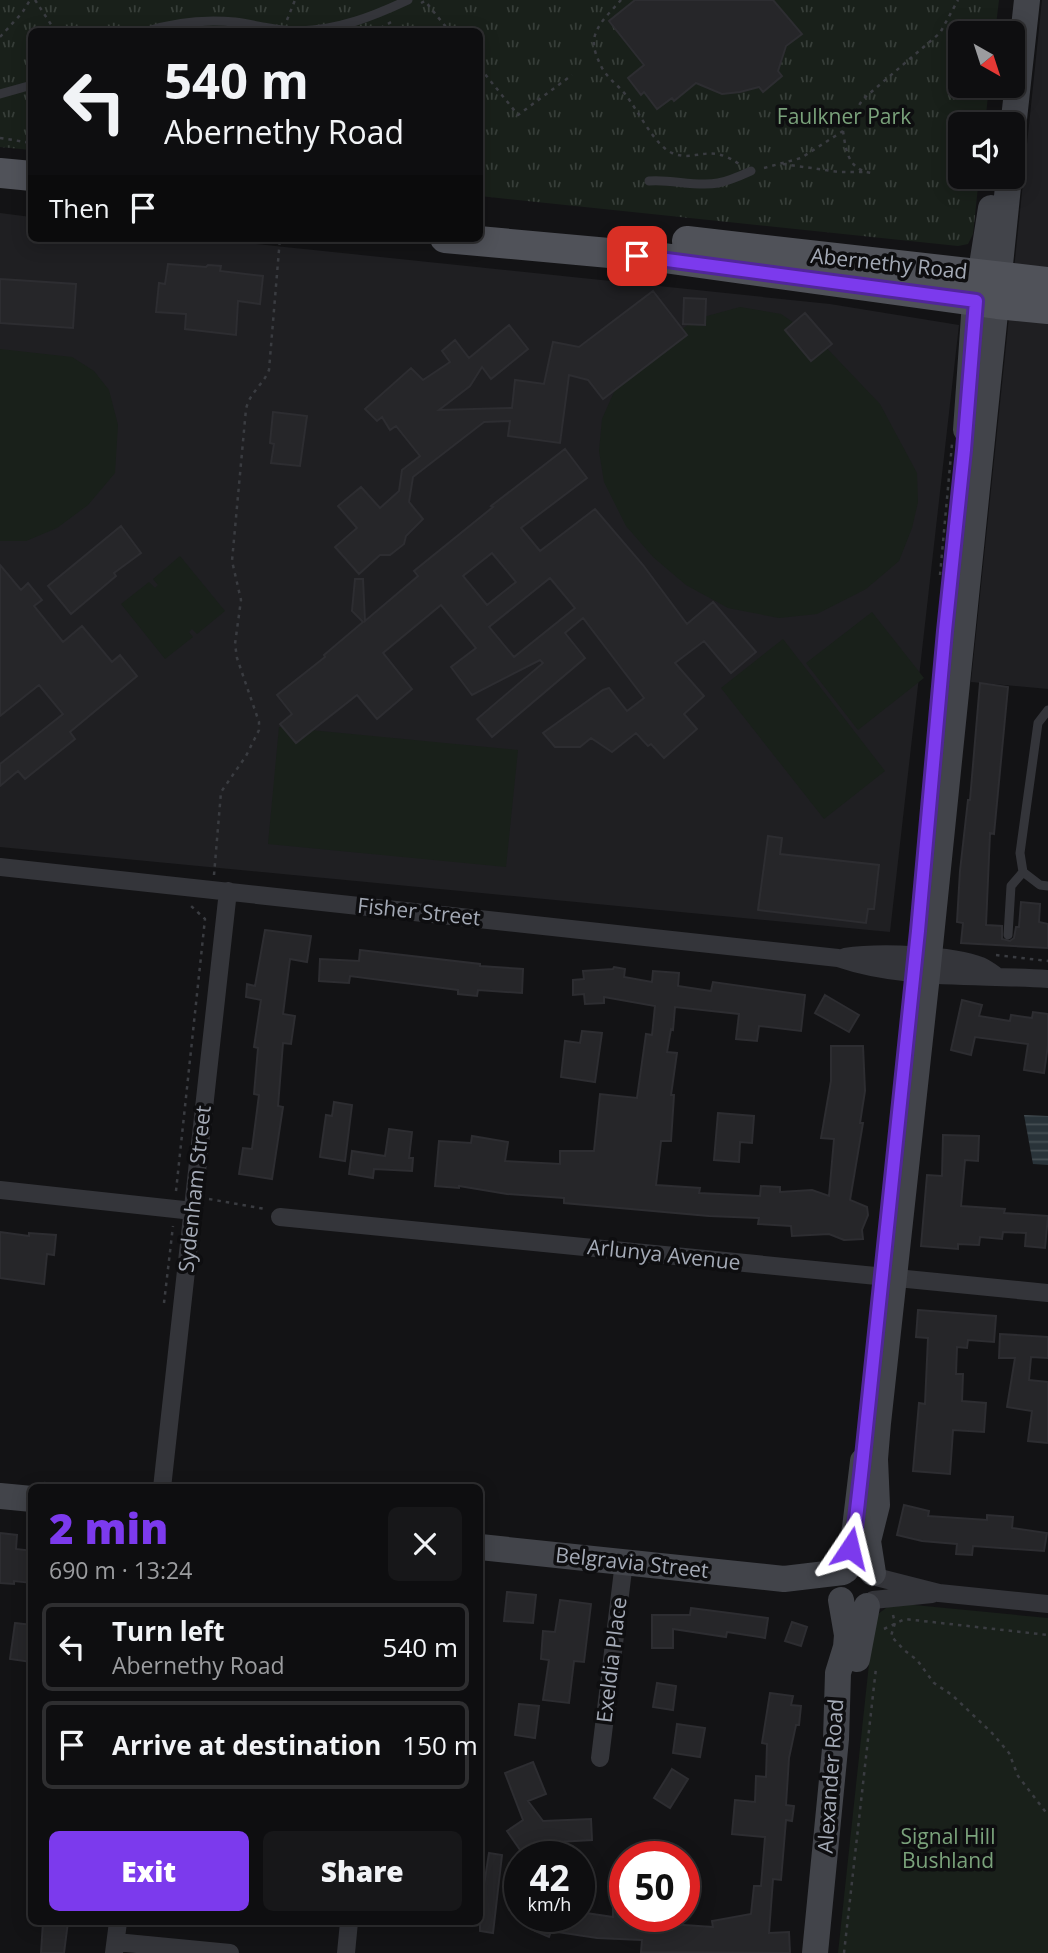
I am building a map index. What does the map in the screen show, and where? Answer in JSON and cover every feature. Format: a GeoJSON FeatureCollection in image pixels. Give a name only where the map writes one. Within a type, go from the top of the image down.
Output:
{"type":"FeatureCollection","features":[{"type":"Feature","properties":{"kind":"main road"},"geometry":{"type":"LineString","coordinates":[[1012,21],[1014,0]]}},
{"type":"Feature","properties":{"kind":"main road"},"geometry":{"type":"LineString","coordinates":[[1015,112],[1027,0]]}},
{"type":"Feature","properties":{"kind":"main road"},"geometry":{"type":"LineString","coordinates":[[0,173],[28,176]]}},
{"type":"Feature","properties":{"kind":"main road","name":"Alexander Road"},"geometry":{"type":"LineString","coordinates":[[988,289],[994,189]]}},
{"type":"Feature","properties":{"kind":"main road","name":"Alexander Road"},"geometry":{"type":"LineString","coordinates":[[815,1953],[836,1739],[838,1673],[847,1635],[842,1585],[855,1528],[888,1276],[921,965],[945,631],[964,450],[988,289],[1007,189]]}},
{"type":"Feature","properties":{"kind":"main road"},"geometry":{"type":"LineString","coordinates":[[0,192],[28,196]]}},
{"type":"Feature","properties":{"kind":"main road","name":"Abernethy Road"},"geometry":{"type":"LineString","coordinates":[[483,221],[663,238],[988,289],[1048,309]]}},
{"type":"Feature","properties":{"kind":"main road","name":"Abernethy Road"},"geometry":{"type":"LineString","coordinates":[[483,241],[988,289],[1048,282]]}},
{"type":"Feature","properties":{"kind":"main road","name":"Alexander Road"},"geometry":{"type":"LineString","coordinates":[[827,1953],[853,1684],[872,1589],[868,1541],[877,1505],[875,1459],[888,1276]]}},
{"type":"Feature","properties":{"kind":"main road"},"geometry":{"type":"LineString","coordinates":[[0,1496],[28,1499]]}},
{"type":"Feature","properties":{"kind":"main road","name":"Belgravia Street"},"geometry":{"type":"LineString","coordinates":[[483,1547],[785,1579],[808,1589],[842,1585]]}},
{"type":"Feature","properties":{"kind":"main road"},"geometry":{"type":"LineString","coordinates":[[863,1567],[872,1589],[853,1608],[842,1585],[863,1567]]}},
{"type":"Feature","properties":{"kind":"street","name":"Fisher Street"},"geometry":{"type":"LineString","coordinates":[[0,867],[838,958],[862,966],[981,966],[995,975],[1048,979]]}},
{"type":"Feature","properties":{"kind":"street","name":"Sydenham Street"},"geometry":{"type":"LineString","coordinates":[[162,1484],[228,891]]}},
{"type":"Feature","properties":{"kind":"street"},"geometry":{"type":"LineString","coordinates":[[0,1190],[174,1209],[194,1204]]}},
{"type":"Feature","properties":{"kind":"street","name":"Arlunya Avenue"},"geometry":{"type":"LineString","coordinates":[[280,1217],[1048,1293]]}},
{"type":"Feature","properties":{"kind":"street","name":"Exeldia Place"},"geometry":{"type":"LineString","coordinates":[[600,1758],[624,1562]]}},
{"type":"Feature","properties":{"kind":"street"},"geometry":{"type":"LineString","coordinates":[[872,1589],[1048,1604]]}},
{"type":"Feature","properties":{"kind":"street"},"geometry":{"type":"LineString","coordinates":[[118,1925],[115,1947],[230,1953]]}},
{"type":"Feature","properties":{"kind":"street"},"geometry":{"type":"LineString","coordinates":[[346,1953],[349,1925]]}},
{"type":"Feature","properties":{"kind":"lane"},"geometry":{"type":"LineString","coordinates":[[329,28],[373,17],[408,0]]}},
{"type":"Feature","properties":{"kind":"lane"},"geometry":{"type":"LineString","coordinates":[[157,28],[177,22],[201,20],[268,28]]}},
{"type":"Feature","properties":{"kind":"lane"},"geometry":{"type":"LineString","coordinates":[[0,94],[28,86]]}},
{"type":"Feature","properties":{"kind":"lane"},"geometry":{"type":"LineString","coordinates":[[649,181],[667,179],[718,183],[751,171]]}},
{"type":"Feature","properties":{"kind":"lane"},"geometry":{"type":"LineString","coordinates":[[1048,710],[1038,723],[1020,853],[1023,872],[1040,885],[1048,886]]}},
{"type":"Feature","properties":{"kind":"lane"},"geometry":{"type":"LineString","coordinates":[[1008,935],[1011,886],[1023,872]]}},
{"type":"Feature","properties":{"kind":"path"},"geometry":{"type":"LineString","coordinates":[[0,37],[30,0]]}},
{"type":"Feature","properties":{"kind":"path"},"geometry":{"type":"LineString","coordinates":[[35,0],[53,28]]}},
{"type":"Feature","properties":{"kind":"path"},"geometry":{"type":"LineString","coordinates":[[286,28],[295,0]]}},
{"type":"Feature","properties":{"kind":"path"},"geometry":{"type":"LineString","coordinates":[[621,0],[597,29],[593,42],[608,78],[624,92],[665,149],[676,155],[714,152],[751,171],[801,158],[843,131],[863,99],[940,33],[958,0]]}},
{"type":"Feature","properties":{"kind":"path"},"geometry":{"type":"LineString","coordinates":[[418,5],[425,1],[447,28]]}},
{"type":"Feature","properties":{"kind":"path"},"geometry":{"type":"LineString","coordinates":[[380,28],[402,16]]}},
{"type":"Feature","properties":{"kind":"path"},"geometry":{"type":"LineString","coordinates":[[483,72],[517,115],[572,75]]}},
{"type":"Feature","properties":{"kind":"path"},"geometry":{"type":"LineString","coordinates":[[843,131],[848,158],[851,164],[863,172]]}},
{"type":"Feature","properties":{"kind":"path"},"geometry":{"type":"LineString","coordinates":[[0,138],[28,142]]}},
{"type":"Feature","properties":{"kind":"path"},"geometry":{"type":"LineString","coordinates":[[781,163],[839,172],[872,173]]}},
{"type":"Feature","properties":{"kind":"path"},"geometry":{"type":"LineString","coordinates":[[163,1315],[205,919],[190,905],[214,876],[221,792],[246,757],[259,730],[259,722],[237,658],[235,635],[241,600],[232,561],[246,409],[249,398],[269,370],[280,242]]}},
{"type":"Feature","properties":{"kind":"path"},"geometry":{"type":"LineString","coordinates":[[995,955],[1048,961]]}},
{"type":"Feature","properties":{"kind":"path"},"geometry":{"type":"LineString","coordinates":[[194,1204],[263,1208],[280,1217]]}},
{"type":"Feature","properties":{"kind":"path"},"geometry":{"type":"LineString","coordinates":[[880,1630],[905,1619],[1048,1635]]}},
{"type":"Feature","properties":{"kind":"path"},"geometry":{"type":"LineString","coordinates":[[895,1623],[891,1636],[918,1660],[934,1683],[952,1695],[992,1733],[1009,1753],[1018,1776],[1048,1815]]}},
{"type":"Feature","properties":{"kind":"path"},"geometry":{"type":"LineString","coordinates":[[844,1953],[877,1657]]}},
{"type":"Feature","properties":{"kind":"shaded area"},"geometry":{"type":"Polygon","coordinates":[[[1042,0],[1048,0],[1048,689],[971,682],[1022,189],[1025,189],[1025,163],[1042,0]]]}},
{"type":"Feature","properties":{"kind":"shaded area"},"geometry":{"type":"Polygon","coordinates":[[[0,213],[28,217],[28,242],[237,242],[830,304],[959,325],[890,932],[0,847],[0,213]]]}},
{"type":"Feature","properties":{"kind":"shaded area"},"geometry":{"type":"Polygon","coordinates":[[[1024,1115],[1048,1116],[1048,1165],[1033,1164],[1024,1115]]]}},
{"type":"Feature","properties":{"kind":"green space","name":"Faulkner Park"},"geometry":{"type":"Polygon","coordinates":[[[0,0],[999,0],[996,21],[948,21],[948,98],[988,98],[986,112],[948,112],[948,189],[978,189],[973,234],[968,244],[958,246],[483,196],[483,28],[28,28],[28,150],[0,147],[0,0]]]}},
{"type":"Feature","properties":{"kind":"green space"},"geometry":{"type":"Polygon","coordinates":[[[740,307],[781,314],[819,340],[880,404],[917,473],[918,502],[912,528],[899,561],[866,589],[817,614],[779,618],[728,608],[686,585],[653,557],[626,526],[604,482],[599,451],[602,419],[618,383],[651,352],[696,319],[740,307]]]}},
{"type":"Feature","properties":{"kind":"green space"},"geometry":{"type":"Polygon","coordinates":[[[0,349],[72,357],[94,371],[109,390],[118,425],[115,473],[88,505],[57,528],[26,541],[0,541],[0,349]]]}},
{"type":"Feature","properties":{"kind":"green space"},"geometry":{"type":"Polygon","coordinates":[[[180,556],[225,611],[197,634],[192,629],[189,632],[193,637],[165,659],[121,604],[149,582],[155,588],[158,585],[153,579],[180,556]]]}},
{"type":"Feature","properties":{"kind":"green space"},"geometry":{"type":"Polygon","coordinates":[[[872,612],[924,678],[858,730],[806,663],[872,612]]]}},
{"type":"Feature","properties":{"kind":"green space"},"geometry":{"type":"Polygon","coordinates":[[[783,639],[885,771],[824,819],[721,688],[783,639]]]}},
{"type":"Feature","properties":{"kind":"green space"},"geometry":{"type":"Polygon","coordinates":[[[279,727],[518,750],[506,867],[268,844],[279,727]]]}},
{"type":"Feature","properties":{"kind":"green space","name":"Signal Hill Bushland"},"geometry":{"type":"Polygon","coordinates":[[[904,1604],[1048,1618],[1048,1953],[838,1953],[874,1617],[890,1605],[904,1604]]]}},
{"type":"Feature","properties":{"kind":"building"},"geometry":{"type":"Polygon","coordinates":[[[635,0],[773,0],[802,34],[786,46],[778,71],[782,76],[763,92],[759,87],[722,94],[696,83],[674,101],[672,98],[657,109],[644,92],[641,95],[628,78],[644,65],[609,21],[635,0]]]}},
{"type":"Feature","properties":{"kind":"building"},"geometry":{"type":"Polygon","coordinates":[[[168,264],[221,266],[220,271],[263,276],[260,304],[238,301],[236,335],[185,329],[186,314],[156,312],[159,283],[165,284],[168,264]]]}},
{"type":"Feature","properties":{"kind":"building"},"geometry":{"type":"Polygon","coordinates":[[[0,279],[76,284],[73,328],[0,323],[0,279]]]}},
{"type":"Feature","properties":{"kind":"building"},"geometry":{"type":"Polygon","coordinates":[[[653,291],[687,335],[603,399],[588,380],[569,375],[560,443],[508,436],[510,421],[484,422],[413,477],[409,502],[423,519],[406,536],[404,544],[390,555],[380,555],[359,574],[335,547],[357,528],[338,506],[361,487],[380,508],[399,491],[402,470],[420,456],[396,426],[390,430],[382,417],[377,421],[365,409],[411,368],[423,380],[450,362],[442,351],[455,340],[469,358],[509,325],[528,349],[491,379],[482,367],[470,386],[439,410],[512,408],[515,380],[544,384],[553,342],[579,347],[653,291]]]}},
{"type":"Feature","properties":{"kind":"building"},"geometry":{"type":"Polygon","coordinates":[[[684,298],[706,299],[705,325],[683,324],[684,298]]]}},
{"type":"Feature","properties":{"kind":"building"},"geometry":{"type":"Polygon","coordinates":[[[805,313],[832,344],[811,361],[785,330],[805,313]]]}},
{"type":"Feature","properties":{"kind":"building"},"geometry":{"type":"Polygon","coordinates":[[[273,412],[307,416],[300,466],[271,463],[274,444],[270,443],[273,412]]]}},
{"type":"Feature","properties":{"kind":"building"},"geometry":{"type":"Polygon","coordinates":[[[565,449],[587,478],[521,528],[540,551],[595,509],[643,565],[687,624],[713,602],[756,652],[731,673],[704,641],[675,663],[704,696],[684,714],[697,729],[664,758],[636,733],[612,752],[591,738],[580,747],[555,747],[543,733],[603,690],[609,688],[627,711],[644,698],[583,618],[565,633],[585,658],[492,737],[477,719],[543,663],[540,660],[472,695],[451,667],[476,648],[441,605],[383,653],[412,689],[377,719],[357,695],[296,743],[280,724],[292,714],[277,695],[363,622],[352,611],[355,579],[363,579],[365,621],[418,576],[414,571],[493,507],[491,506],[565,449]],[[492,553],[463,576],[487,605],[516,582],[492,553]],[[550,578],[489,627],[514,657],[575,608],[550,578]]]}},
{"type":"Feature","properties":{"kind":"building"},"geometry":{"type":"Polygon","coordinates":[[[121,526],[141,553],[114,573],[116,576],[71,614],[48,586],[121,526]]]}},
{"type":"Feature","properties":{"kind":"building"},"geometry":{"type":"Polygon","coordinates":[[[0,565],[21,590],[28,583],[42,600],[34,606],[63,642],[82,626],[112,662],[120,655],[137,676],[70,732],[75,739],[25,779],[18,771],[0,786],[0,764],[63,714],[39,685],[0,716],[0,565]]]}},
{"type":"Feature","properties":{"kind":"building"},"geometry":{"type":"Polygon","coordinates":[[[980,683],[1008,687],[994,834],[990,833],[986,925],[1002,926],[1002,939],[1010,941],[1014,938],[1016,927],[1019,927],[1021,902],[1040,904],[1039,922],[1048,924],[1048,948],[961,943],[963,923],[957,922],[960,871],[970,800],[980,683]]]}},
{"type":"Feature","properties":{"kind":"building"},"geometry":{"type":"Polygon","coordinates":[[[768,836],[782,838],[780,854],[879,865],[874,909],[868,909],[866,923],[758,910],[768,836]]]}},
{"type":"Feature","properties":{"kind":"building"},"geometry":{"type":"Polygon","coordinates":[[[265,930],[311,936],[307,962],[290,959],[283,1014],[295,1016],[291,1044],[283,1043],[278,1106],[283,1107],[272,1179],[239,1174],[243,1148],[252,1149],[259,1095],[254,1094],[258,1048],[254,1047],[261,1000],[246,997],[247,984],[255,986],[265,930]]]}},
{"type":"Feature","properties":{"kind":"building"},"geometry":{"type":"Polygon","coordinates":[[[360,950],[523,969],[522,993],[478,990],[477,996],[458,994],[458,990],[350,976],[349,983],[319,981],[320,959],[359,961],[360,950]]]}},
{"type":"Feature","properties":{"kind":"building"},"geometry":{"type":"Polygon","coordinates":[[[614,967],[625,969],[624,977],[652,982],[653,971],[679,973],[678,986],[711,991],[713,982],[805,995],[801,1031],[759,1026],[757,1041],[736,1039],[739,1014],[675,1007],[667,1052],[677,1053],[671,1095],[674,1095],[671,1141],[661,1141],[656,1185],[700,1188],[699,1193],[760,1196],[761,1186],[780,1187],[780,1192],[812,1190],[829,1196],[834,1139],[821,1138],[831,1081],[831,1046],[863,1046],[865,1091],[860,1123],[863,1123],[850,1200],[867,1207],[868,1215],[862,1230],[863,1239],[844,1240],[829,1234],[792,1236],[791,1226],[758,1224],[759,1218],[564,1203],[564,1198],[507,1194],[459,1186],[435,1186],[439,1141],[471,1143],[472,1136],[508,1142],[505,1161],[560,1164],[560,1151],[594,1151],[600,1094],[637,1098],[646,1034],[652,1035],[655,1006],[604,997],[604,1003],[585,1004],[584,994],[573,995],[573,980],[584,979],[583,971],[614,967]]]}},
{"type":"Feature","properties":{"kind":"building"},"geometry":{"type":"Polygon","coordinates":[[[825,995],[859,1015],[849,1032],[815,1013],[825,995]]]}},
{"type":"Feature","properties":{"kind":"building"},"geometry":{"type":"Polygon","coordinates":[[[962,1000],[982,1005],[979,1016],[1010,1021],[1011,1015],[1032,1018],[1033,1012],[1048,1014],[1044,1073],[1024,1070],[1028,1044],[975,1037],[971,1055],[951,1050],[962,1000]]]}},
{"type":"Feature","properties":{"kind":"building"},"geometry":{"type":"Polygon","coordinates":[[[582,1031],[602,1033],[595,1082],[561,1077],[565,1041],[580,1043],[582,1031]]]}},
{"type":"Feature","properties":{"kind":"building"},"geometry":{"type":"Polygon","coordinates":[[[334,1102],[352,1105],[345,1161],[320,1157],[326,1115],[332,1116],[334,1102]]]}},
{"type":"Feature","properties":{"kind":"building"},"geometry":{"type":"Polygon","coordinates":[[[718,1113],[754,1116],[752,1143],[740,1142],[739,1162],[714,1160],[718,1113]]]}},
{"type":"Feature","properties":{"kind":"building"},"geometry":{"type":"Polygon","coordinates":[[[389,1129],[412,1132],[409,1158],[413,1158],[412,1171],[374,1169],[373,1178],[349,1174],[352,1151],[385,1156],[389,1129]]]}},
{"type":"Feature","properties":{"kind":"building"},"geometry":{"type":"Polygon","coordinates":[[[943,1135],[979,1136],[978,1161],[965,1160],[961,1206],[1048,1216],[1045,1248],[1025,1246],[1026,1233],[1003,1232],[1002,1239],[980,1237],[979,1245],[958,1244],[958,1249],[921,1246],[927,1175],[942,1176],[943,1135]]]}},
{"type":"Feature","properties":{"kind":"building"},"geometry":{"type":"Polygon","coordinates":[[[0,1232],[29,1236],[29,1233],[56,1235],[54,1255],[47,1254],[44,1284],[0,1278],[0,1232]]]}},
{"type":"Feature","properties":{"kind":"building"},"geometry":{"type":"Polygon","coordinates":[[[918,1310],[996,1316],[994,1342],[968,1340],[967,1348],[957,1347],[956,1374],[963,1374],[962,1401],[986,1403],[984,1432],[953,1430],[950,1474],[913,1471],[919,1403],[925,1404],[928,1338],[916,1337],[918,1310]]]}},
{"type":"Feature","properties":{"kind":"building"},"geometry":{"type":"Polygon","coordinates":[[[1000,1334],[1048,1337],[1048,1358],[1031,1357],[1029,1380],[1048,1382],[1048,1443],[1028,1441],[1032,1411],[1007,1407],[1015,1358],[999,1358],[1000,1334]]]}},
{"type":"Feature","properties":{"kind":"building"},"geometry":{"type":"Polygon","coordinates":[[[904,1505],[929,1511],[928,1516],[987,1520],[987,1515],[1013,1517],[1012,1528],[1047,1533],[1044,1551],[973,1546],[972,1555],[956,1554],[957,1544],[922,1541],[897,1535],[904,1505]]]}},
{"type":"Feature","properties":{"kind":"building"},"geometry":{"type":"Polygon","coordinates":[[[0,1533],[17,1535],[16,1549],[28,1550],[28,1583],[0,1583],[0,1533]]]}},
{"type":"Feature","properties":{"kind":"building"},"geometry":{"type":"Polygon","coordinates":[[[507,1592],[536,1595],[533,1623],[504,1621],[507,1592]]]}},
{"type":"Feature","properties":{"kind":"building"},"geometry":{"type":"Polygon","coordinates":[[[560,1600],[591,1604],[584,1662],[574,1661],[569,1703],[543,1700],[549,1660],[541,1659],[543,1631],[555,1632],[560,1600]]]}},
{"type":"Feature","properties":{"kind":"building"},"geometry":{"type":"Polygon","coordinates":[[[691,1608],[768,1618],[765,1638],[727,1632],[726,1637],[673,1629],[673,1648],[652,1648],[652,1615],[690,1615],[691,1608]]]}},
{"type":"Feature","properties":{"kind":"building"},"geometry":{"type":"Polygon","coordinates":[[[792,1622],[807,1627],[801,1646],[785,1641],[792,1622]]]}},
{"type":"Feature","properties":{"kind":"building"},"geometry":{"type":"Polygon","coordinates":[[[15,1623],[28,1625],[28,1661],[10,1659],[15,1623]]]}},
{"type":"Feature","properties":{"kind":"building"},"geometry":{"type":"Polygon","coordinates":[[[657,1683],[676,1686],[673,1710],[653,1707],[657,1683]]]}},
{"type":"Feature","properties":{"kind":"building"},"geometry":{"type":"Polygon","coordinates":[[[770,1693],[793,1696],[791,1705],[801,1706],[799,1725],[796,1725],[789,1758],[786,1805],[794,1806],[792,1821],[786,1820],[781,1880],[773,1879],[769,1933],[789,1932],[790,1953],[641,1952],[642,1940],[597,1938],[558,1932],[595,1932],[595,1914],[609,1916],[609,1932],[700,1932],[700,1926],[713,1927],[712,1921],[751,1914],[754,1886],[761,1886],[765,1837],[732,1834],[735,1800],[755,1802],[756,1776],[766,1777],[767,1744],[762,1743],[770,1693]]]}},
{"type":"Feature","properties":{"kind":"building"},"geometry":{"type":"Polygon","coordinates":[[[519,1704],[539,1706],[535,1738],[515,1735],[519,1704]]]}},
{"type":"Feature","properties":{"kind":"building"},"geometry":{"type":"Polygon","coordinates":[[[677,1724],[705,1728],[700,1757],[673,1753],[677,1724]]]}},
{"type":"Feature","properties":{"kind":"building"},"geometry":{"type":"Polygon","coordinates":[[[533,1762],[546,1794],[528,1801],[543,1821],[591,1819],[592,1840],[514,1841],[507,1831],[523,1820],[505,1773],[533,1762]]]}},
{"type":"Feature","properties":{"kind":"building"},"geometry":{"type":"Polygon","coordinates":[[[672,1769],[688,1779],[670,1808],[654,1798],[672,1769]]]}},
{"type":"Feature","properties":{"kind":"building"},"geometry":{"type":"Polygon","coordinates":[[[489,1853],[502,1855],[493,1933],[480,1931],[480,1925],[483,1925],[484,1885],[489,1853]]]}},
{"type":"Feature","properties":{"kind":"building"},"geometry":{"type":"Polygon","coordinates":[[[43,1925],[68,1925],[64,1953],[41,1953],[43,1925]]]}},
{"type":"Feature","properties":{"kind":"building"},"geometry":{"type":"Polygon","coordinates":[[[537,1932],[551,1932],[549,1937],[537,1932]]]}},
{"type":"Feature","properties":{"kind":"route"},"geometry":{"type":"LineString","coordinates":[[637,256],[976,301],[914,972],[862,1466],[850,1548]]}}]}
